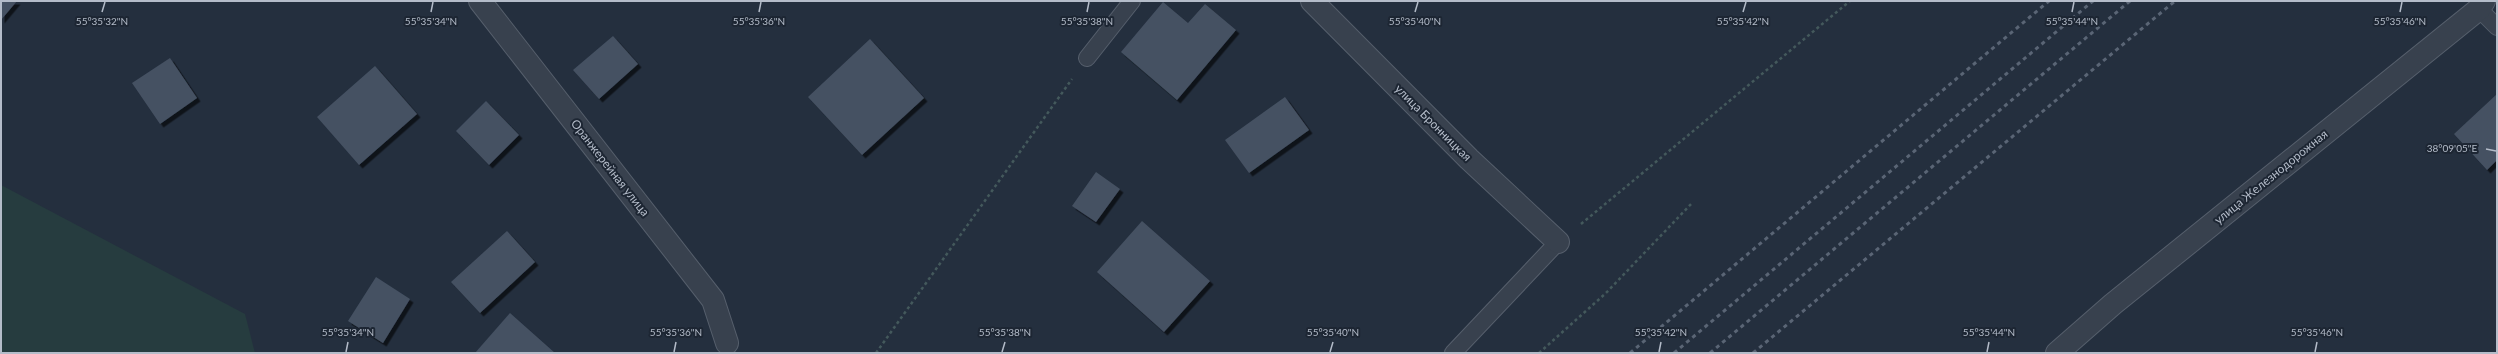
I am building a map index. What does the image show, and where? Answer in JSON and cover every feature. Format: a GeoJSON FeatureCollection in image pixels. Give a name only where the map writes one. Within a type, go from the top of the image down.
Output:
{"type":"FeatureCollection","features":[{"type":"Feature","properties":{"kind":"street","name":"Оранжерейная улица"},"geometry":{"type":"LineString","coordinates":[[480,1],[713,300],[725,348]]}},
{"type":"Feature","properties":{"kind":"street","name":"улица Бронницкая"},"geometry":{"type":"LineString","coordinates":[[1312,1],[1469,159],[1558,242]]}},
{"type":"Feature","properties":{"kind":"street","name":"улица Железнодорожная"},"geometry":{"type":"LineString","coordinates":[[2057,353],[2113,304],[2482,5]]}},
{"type":"Feature","properties":{"kind":"lane"},"geometry":{"type":"LineString","coordinates":[[1087,58],[1132,1]]}},
{"type":"Feature","properties":{"kind":"lane"},"geometry":{"type":"LineString","coordinates":[[2482,5],[2497,27]]}},
{"type":"Feature","properties":{"kind":"lane"},"geometry":{"type":"LineString","coordinates":[[1453,353],[1558,242]]}},
{"type":"Feature","properties":{"kind":"path"},"geometry":{"type":"LineString","coordinates":[[1558,242],[1850,1]]}},
{"type":"Feature","properties":{"kind":"path"},"geometry":{"type":"LineString","coordinates":[[876,353],[1087,58]]}},
{"type":"Feature","properties":{"kind":"path"},"geometry":{"type":"LineString","coordinates":[[1539,353],[1606,293],[1693,202]]}},
{"type":"Feature","properties":{"kind":"green space"},"geometry":{"type":"Polygon","coordinates":[[[1,185],[245,314],[255,353],[1,353],[1,185]]]}},
{"type":"Feature","properties":{"kind":"building"},"geometry":{"type":"Polygon","coordinates":[[[1,1],[17,1],[1,20],[1,1]]]}},
{"type":"Feature","properties":{"kind":"building"},"geometry":{"type":"Polygon","coordinates":[[[1163,2],[1188,23],[1205,4],[1236,30],[1177,100],[1121,52],[1163,2]]]}},
{"type":"Feature","properties":{"kind":"building"},"geometry":{"type":"Polygon","coordinates":[[[613,36],[638,64],[599,99],[573,70],[613,36]]]}},
{"type":"Feature","properties":{"kind":"building"},"geometry":{"type":"Polygon","coordinates":[[[870,39],[924,98],[862,155],[808,97],[870,39]]]}},
{"type":"Feature","properties":{"kind":"building"},"geometry":{"type":"Polygon","coordinates":[[[170,58],[197,98],[160,124],[132,83],[170,58]]]}},
{"type":"Feature","properties":{"kind":"building"},"geometry":{"type":"Polygon","coordinates":[[[375,66],[417,114],[359,165],[317,117],[375,66]]]}},
{"type":"Feature","properties":{"kind":"building"},"geometry":{"type":"Polygon","coordinates":[[[2497,94],[2497,160],[2487,170],[2454,134],[2497,94]]]}},
{"type":"Feature","properties":{"kind":"building"},"geometry":{"type":"Polygon","coordinates":[[[1285,97],[1309,130],[1249,173],[1225,140],[1285,97]]]}},
{"type":"Feature","properties":{"kind":"building"},"geometry":{"type":"Polygon","coordinates":[[[486,101],[519,135],[489,165],[456,131],[486,101]]]}},
{"type":"Feature","properties":{"kind":"building"},"geometry":{"type":"Polygon","coordinates":[[[1096,172],[1120,189],[1096,222],[1072,206],[1096,172]]]}},
{"type":"Feature","properties":{"kind":"building"},"geometry":{"type":"Polygon","coordinates":[[[1142,221],[1210,281],[1164,332],[1097,272],[1142,221]]]}},
{"type":"Feature","properties":{"kind":"building"},"geometry":{"type":"Polygon","coordinates":[[[507,231],[535,262],[480,313],[451,282],[507,231]]]}},
{"type":"Feature","properties":{"kind":"building"},"geometry":{"type":"Polygon","coordinates":[[[376,277],[410,299],[383,343],[348,321],[376,277]]]}},
{"type":"Feature","properties":{"kind":"building"},"geometry":{"type":"Polygon","coordinates":[[[510,313],[555,353],[475,353],[510,313]]]}},
{"type":"Feature","properties":{"kind":"railway"},"geometry":{"type":"LineString","coordinates":[[1630,353],[2049,1]]}},
{"type":"Feature","properties":{"kind":"railway"},"geometry":{"type":"LineString","coordinates":[[1674,353],[2093,1]]}},
{"type":"Feature","properties":{"kind":"railway"},"geometry":{"type":"LineString","coordinates":[[1710,353],[2130,1]]}},
{"type":"Feature","properties":{"kind":"railway"},"geometry":{"type":"LineString","coordinates":[[1753,353],[2175,1]]}}]}
